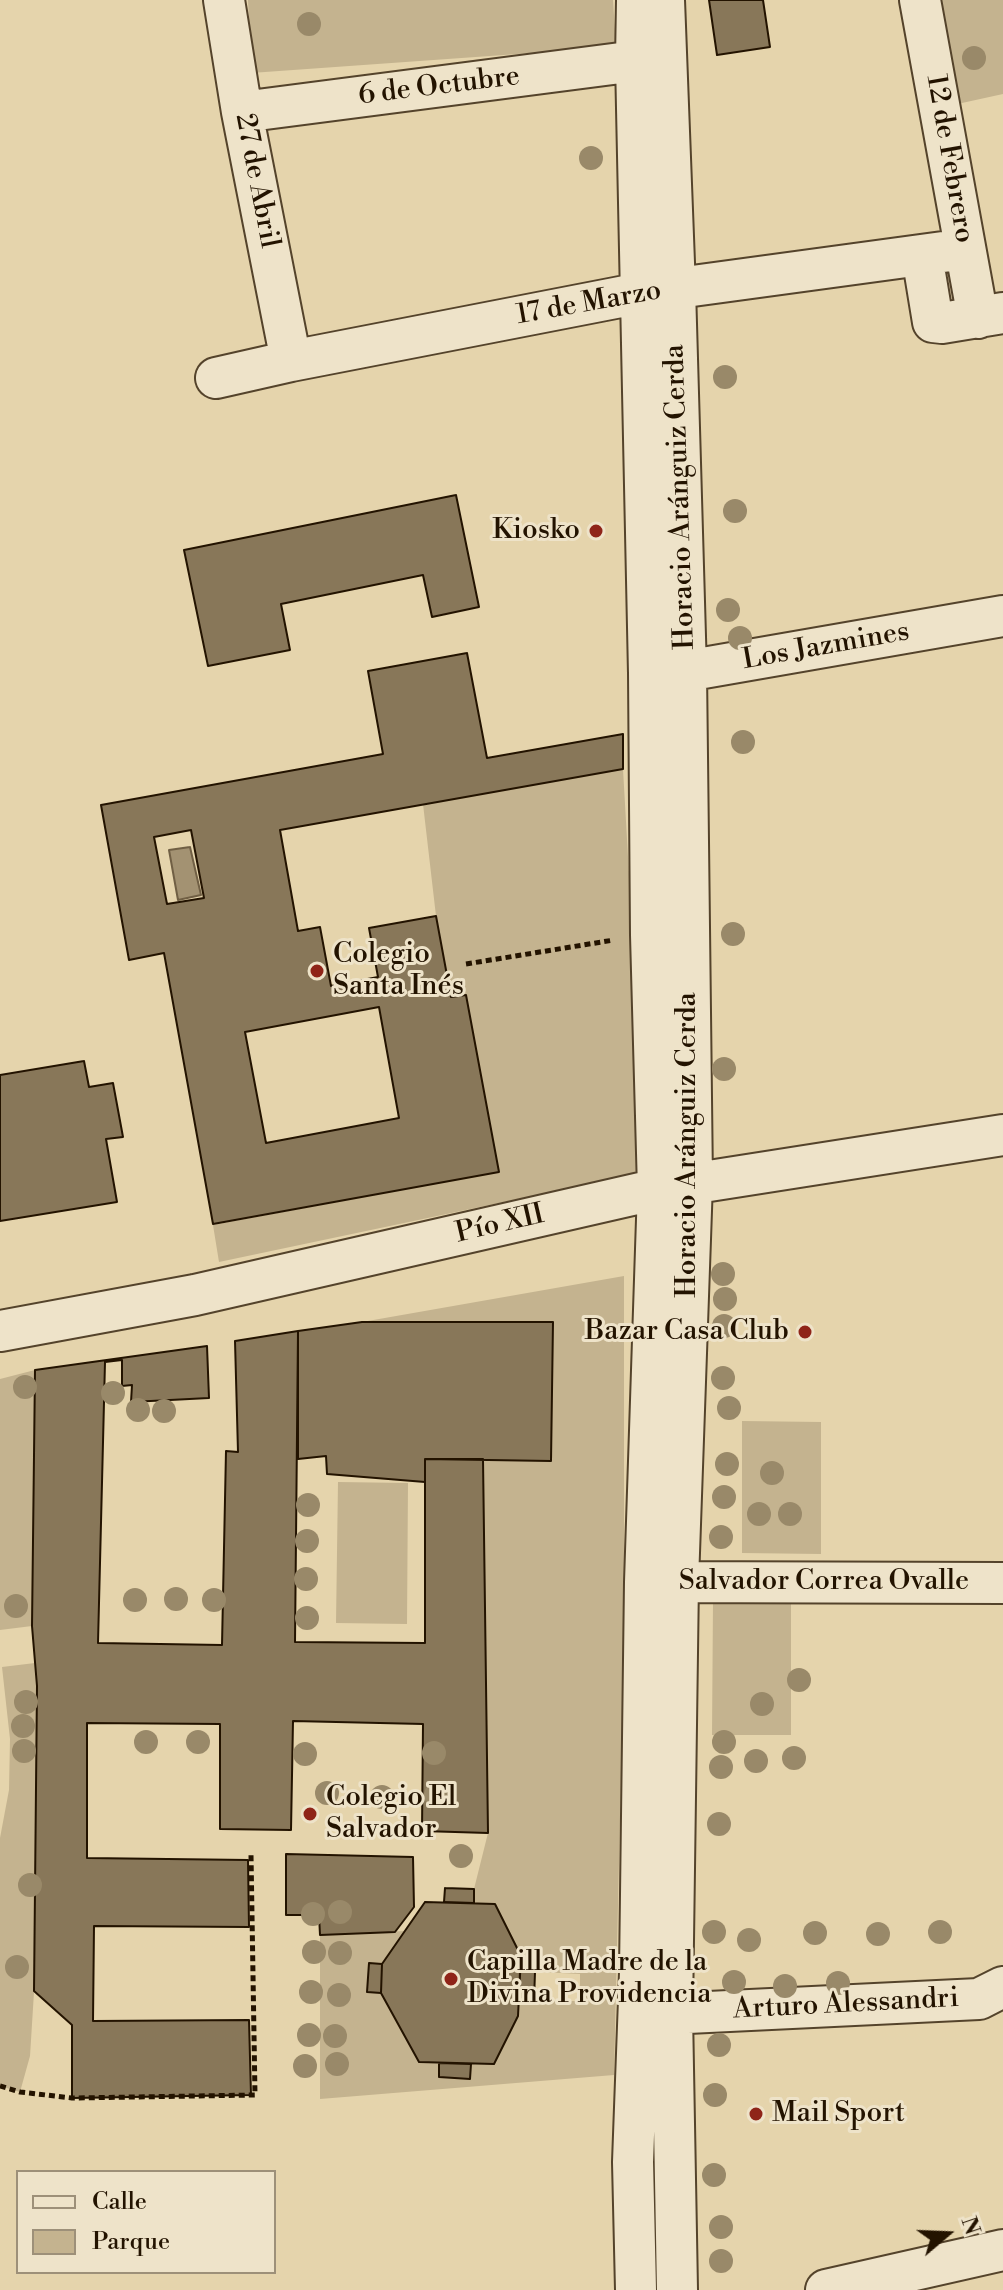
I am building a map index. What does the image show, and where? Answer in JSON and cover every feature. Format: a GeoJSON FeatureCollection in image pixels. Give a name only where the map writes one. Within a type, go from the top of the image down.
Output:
{"type":"FeatureCollection","features":[{"type":"Feature","properties":{"kind":"street","name":"27 de Abril"},"geometry":{"type":"LineString","coordinates":[[224,0],[242,112],[291,361]]}},
{"type":"Feature","properties":{"kind":"street","name":"Horacio Aránguiz Cerda"},"geometry":{"type":"LineString","coordinates":[[637,0],[636,61],[658,291]]}},
{"type":"Feature","properties":{"kind":"street","name":"Horacio Aránguiz Cerda"},"geometry":{"type":"LineString","coordinates":[[664,0],[658,291],[668,672],[675,1185],[661,1582],[655,2014],[677,2290]]}},
{"type":"Feature","properties":{"kind":"street","name":"12 de Febrero"},"geometry":{"type":"LineString","coordinates":[[920,0],[965,249],[991,316]]}},
{"type":"Feature","properties":{"kind":"street","name":"6 de Octubre"},"geometry":{"type":"LineString","coordinates":[[242,112],[636,61]]}},
{"type":"Feature","properties":{"kind":"street","name":"17 de Marzo"},"geometry":{"type":"LineString","coordinates":[[216,378],[658,291],[965,249]]}},
{"type":"Feature","properties":{"kind":"street"},"geometry":{"type":"LineString","coordinates":[[922,255],[933,322],[991,316]]}},
{"type":"Feature","properties":{"kind":"street","name":"Los Jazmines"},"geometry":{"type":"LineString","coordinates":[[668,672],[1003,616]]}},
{"type":"Feature","properties":{"kind":"street","name":"Horacio Aránguiz Cerda"},"geometry":{"type":"LineString","coordinates":[[668,672],[651,935],[675,1185]]}},
{"type":"Feature","properties":{"kind":"street","name":"Pío XII"},"geometry":{"type":"LineString","coordinates":[[0,1331],[195,1295],[675,1185],[1003,1135]]}},
{"type":"Feature","properties":{"kind":"street","name":"Salvador Correa Ovalle"},"geometry":{"type":"LineString","coordinates":[[661,1582],[1003,1583]]}},
{"type":"Feature","properties":{"kind":"street","name":"Arturo Alessandri"},"geometry":{"type":"LineString","coordinates":[[655,2014],[979,1999],[1003,1987]]}},
{"type":"Feature","properties":{"kind":"street","name":"Horacio Aránguiz Cerda"},"geometry":{"type":"LineString","coordinates":[[636,2290],[633,2162],[655,2014]]}},
{"type":"Feature","properties":{"kind":"street"},"geometry":{"type":"LineString","coordinates":[[826,2290],[1003,2250]]}},
{"type":"Feature","properties":{"kind":"path"},"geometry":{"type":"LineString","coordinates":[[466,964],[651,935]]}},
{"type":"Feature","properties":{"kind":"path"},"geometry":{"type":"LineString","coordinates":[[0,2086],[20,2092],[72,2098],[255,2095],[251,1855]]}},
{"type":"Feature","properties":{"kind":"green space"},"geometry":{"type":"Polygon","coordinates":[[[248,0],[613,0],[616,47],[251,73],[248,0]]]}},
{"type":"Feature","properties":{"kind":"green space"},"geometry":{"type":"Polygon","coordinates":[[[917,0],[1003,0],[1003,94],[930,110],[917,0]]]}},
{"type":"Feature","properties":{"kind":"green space"},"geometry":{"type":"Polygon","coordinates":[[[623,769],[646,1172],[219,1262],[213,1225],[498,1172],[466,995],[451,997],[436,916],[423,804],[623,769]]]}},
{"type":"Feature","properties":{"kind":"green space"},"geometry":{"type":"Polygon","coordinates":[[[624,1276],[624,1650],[614,2075],[320,2099],[320,1935],[405,1931],[382,1964],[369,1964],[367,1991],[381,1993],[419,2061],[439,2063],[440,2077],[470,2079],[471,2064],[494,2064],[518,2016],[519,2001],[580,2001],[580,1974],[520,1971],[521,1956],[495,1904],[474,1903],[474,1889],[488,1833],[483,1459],[551,1461],[553,1322],[362,1322],[624,1276]]]}},
{"type":"Feature","properties":{"kind":"green space"},"geometry":{"type":"Polygon","coordinates":[[[35,1370],[32,1626],[0,1630],[0,1379],[35,1370]]]}},
{"type":"Feature","properties":{"kind":"green space"},"geometry":{"type":"Polygon","coordinates":[[[742,1421],[821,1422],[821,1554],[742,1553],[742,1421]]]}},
{"type":"Feature","properties":{"kind":"green space"},"geometry":{"type":"Polygon","coordinates":[[[338,1482],[408,1483],[407,1624],[336,1623],[338,1482]]]}},
{"type":"Feature","properties":{"kind":"green space"},"geometry":{"type":"Polygon","coordinates":[[[713,1602],[791,1603],[791,1735],[712,1735],[713,1602]]]}},
{"type":"Feature","properties":{"kind":"green space"},"geometry":{"type":"Polygon","coordinates":[[[35,1663],[34,1992],[30,2056],[20,2092],[0,2086],[0,1838],[9,1790],[10,1739],[2,1667],[35,1663]]]}},
{"type":"Feature","properties":{"kind":"shaded area"},"geometry":{"type":"Polygon","coordinates":[[[190,847],[201,895],[178,900],[169,850],[190,847]]]}},
{"type":"Feature","properties":{"kind":"building"},"geometry":{"type":"Polygon","coordinates":[[[709,0],[763,0],[770,47],[717,55],[709,0]]]}},
{"type":"Feature","properties":{"kind":"building"},"geometry":{"type":"Polygon","coordinates":[[[456,495],[479,607],[432,617],[423,575],[281,604],[290,650],[208,666],[184,550],[456,495]]]}},
{"type":"Feature","properties":{"kind":"building"},"geometry":{"type":"Polygon","coordinates":[[[467,653],[487,758],[623,734],[623,769],[280,830],[298,931],[320,927],[331,986],[378,977],[369,928],[436,916],[451,997],[466,995],[499,1172],[213,1224],[164,953],[129,960],[101,805],[383,754],[368,671],[467,653]],[[191,830],[154,837],[167,904],[204,898],[191,830]],[[379,1007],[245,1032],[266,1143],[399,1118],[379,1007]]]}},
{"type":"Feature","properties":{"kind":"building"},"geometry":{"type":"Polygon","coordinates":[[[84,1061],[89,1087],[113,1083],[123,1137],[106,1139],[117,1202],[0,1221],[0,1075],[84,1061]]]}},
{"type":"Feature","properties":{"kind":"building"},"geometry":{"type":"Polygon","coordinates":[[[362,1322],[553,1322],[551,1461],[425,1459],[425,1482],[327,1474],[326,1456],[298,1459],[298,1331],[362,1322]]]}},
{"type":"Feature","properties":{"kind":"building"},"geometry":{"type":"Polygon","coordinates":[[[298,1331],[295,1642],[425,1643],[425,1459],[483,1459],[488,1833],[422,1831],[423,1724],[293,1721],[291,1830],[220,1829],[220,1724],[87,1723],[87,1858],[248,1860],[249,1927],[94,1926],[93,2021],[249,2020],[251,2095],[72,2098],[72,2025],[34,1991],[37,1686],[32,1626],[35,1370],[207,1346],[209,1398],[131,1402],[132,1385],[122,1386],[122,1360],[105,1362],[98,1643],[222,1645],[226,1451],[238,1452],[235,1341],[298,1331]]]}},
{"type":"Feature","properties":{"kind":"building"},"geometry":{"type":"Polygon","coordinates":[[[286,1854],[413,1857],[414,1907],[395,1932],[320,1935],[319,1915],[286,1915],[286,1854]]]}},
{"type":"Feature","properties":{"kind":"building"},"geometry":{"type":"Polygon","coordinates":[[[445,1888],[474,1889],[474,1903],[444,1902],[445,1888]]]}},
{"type":"Feature","properties":{"kind":"building","name":"Capilla Madre de la Divina Providencia"},"geometry":{"type":"Polygon","coordinates":[[[425,1902],[495,1904],[521,1956],[518,2016],[494,2064],[419,2062],[381,1993],[382,1964],[425,1902]]]}},
{"type":"Feature","properties":{"kind":"building"},"geometry":{"type":"Polygon","coordinates":[[[369,1963],[382,1964],[381,1993],[367,1992],[369,1963]]]}},
{"type":"Feature","properties":{"kind":"building"},"geometry":{"type":"Polygon","coordinates":[[[520,1971],[535,1972],[534,2001],[519,2001],[520,1971]]]}},
{"type":"Feature","properties":{"kind":"building"},"geometry":{"type":"Polygon","coordinates":[[[439,2063],[471,2064],[470,2079],[439,2077],[439,2063]]]}},
{"type":"Feature","properties":{"kind":"place","name":"Kiosko"},"geometry":{"type":"Point","coordinates":[596,531]}},
{"type":"Feature","properties":{"kind":"place","name":"Colegio Santa Inés"},"geometry":{"type":"Point","coordinates":[317,971]}},
{"type":"Feature","properties":{"kind":"place","name":"Bazar Casa Club"},"geometry":{"type":"Point","coordinates":[805,1332]}},
{"type":"Feature","properties":{"kind":"place","name":"Colegio El Salvador"},"geometry":{"type":"Point","coordinates":[310,1814]}},
{"type":"Feature","properties":{"kind":"place","name":"Capilla Madre de la Divina Providencia"},"geometry":{"type":"Point","coordinates":[451,1979]}},
{"type":"Feature","properties":{"kind":"place","name":"Mail Sport"},"geometry":{"type":"Point","coordinates":[756,2114]}}]}
